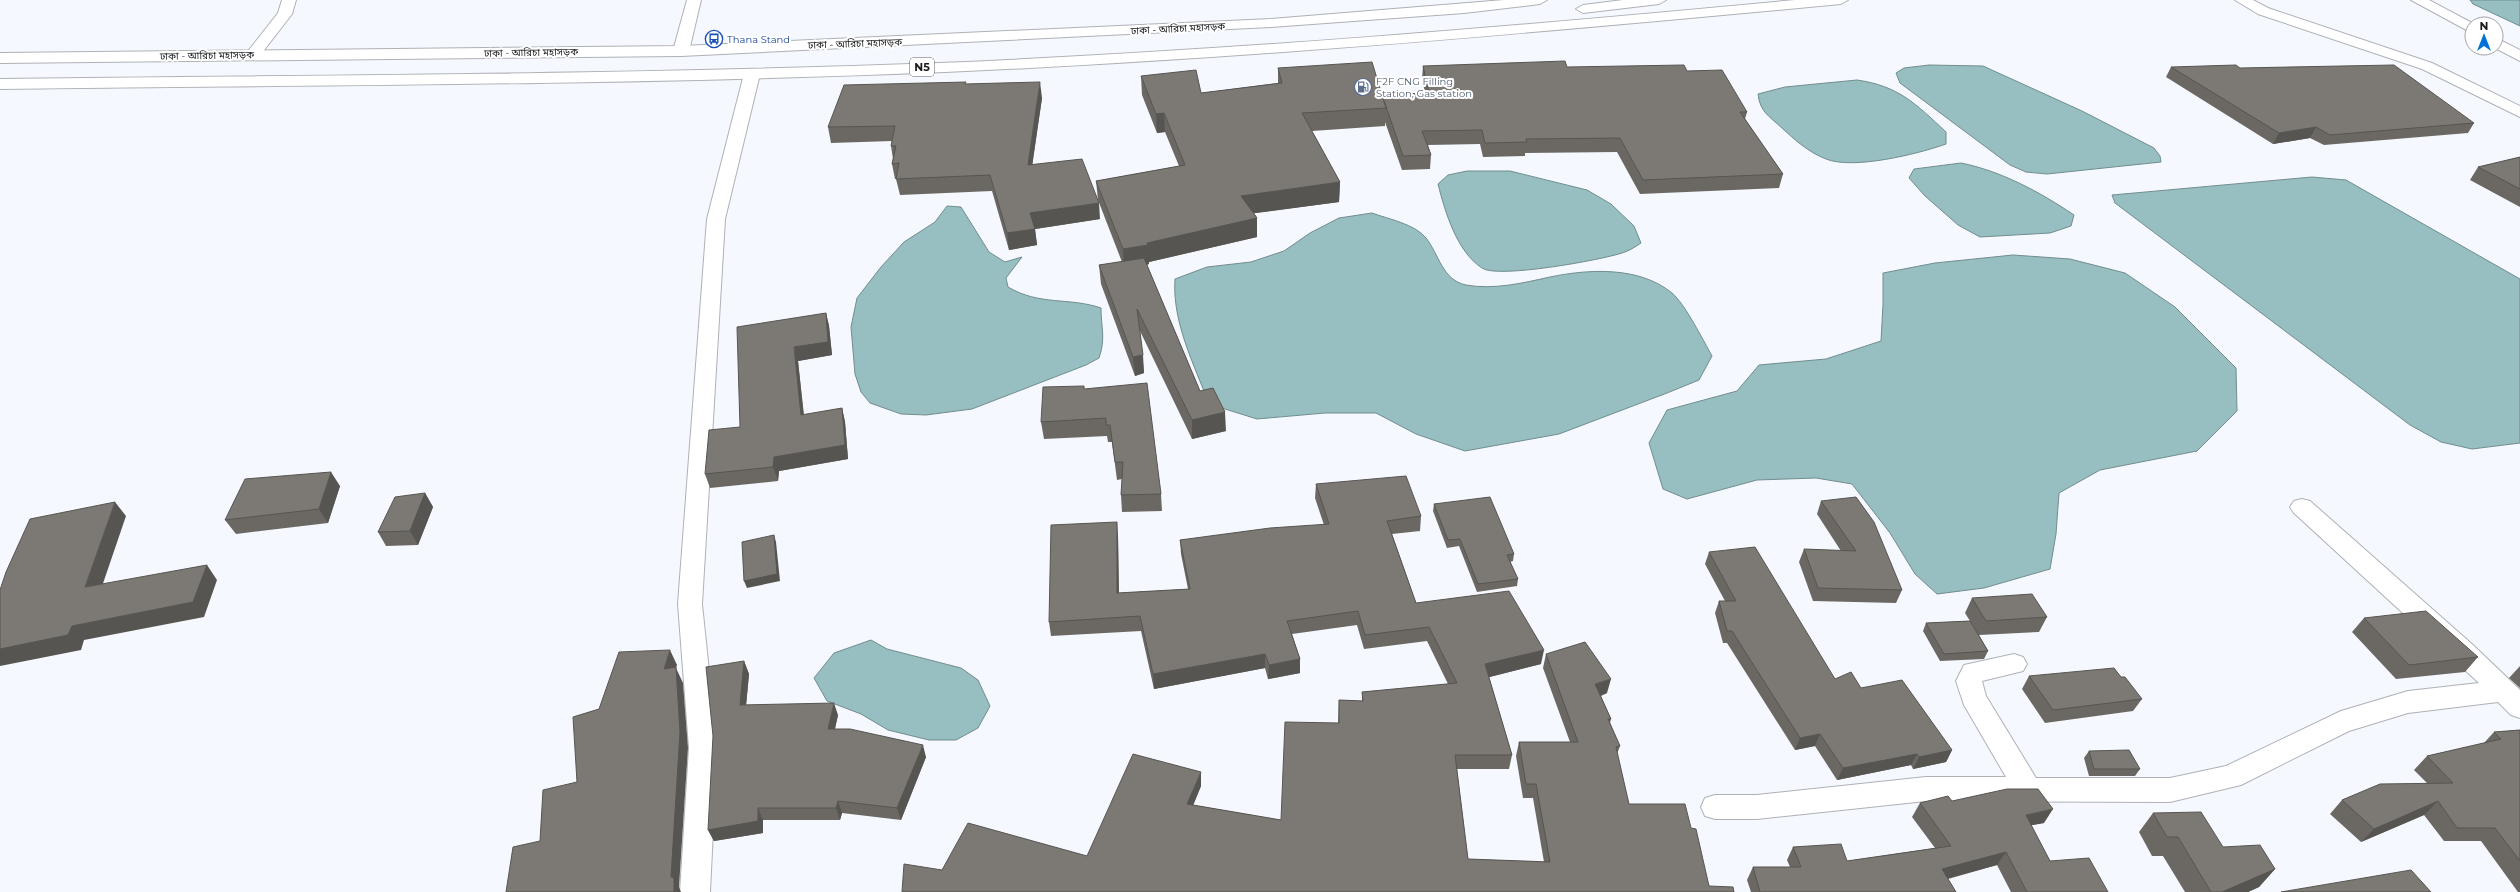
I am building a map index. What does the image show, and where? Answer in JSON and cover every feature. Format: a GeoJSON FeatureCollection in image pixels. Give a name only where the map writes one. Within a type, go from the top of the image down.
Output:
{"type":"FeatureCollection","features":[{"type":"Feature","properties":{"kind":"main road"},"geometry":{"type":"LineString","coordinates":[[253,55],[285,14],[289,0]]}},
{"type":"Feature","properties":{"kind":"main road"},"geometry":{"type":"LineString","coordinates":[[681,51],[694,0]]}},
{"type":"Feature","properties":{"kind":"main road","name":"ঢাকা - আরিচা মহাসড়ক"},"geometry":{"type":"LineString","coordinates":[[0,58],[681,51],[1263,23],[1464,9],[1540,0]]}},
{"type":"Feature","properties":{"kind":"main road","name":"N5"},"geometry":{"type":"LineString","coordinates":[[0,71],[797,59],[1083,48],[1395,28],[1535,15],[1659,0]]}},
{"type":"Feature","properties":{"kind":"main road","name":"N5"},"geometry":{"type":"LineString","coordinates":[[0,84],[752,74],[1076,61],[1456,35],[1841,0]]}},
{"type":"Feature","properties":{"kind":"main road"},"geometry":{"type":"LineString","coordinates":[[2242,0],[2263,11],[2427,66],[2520,112]]}},
{"type":"Feature","properties":{"kind":"main road"},"geometry":{"type":"LineString","coordinates":[[2418,0],[2464,25]]}},
{"type":"Feature","properties":{"kind":"main road"},"geometry":{"type":"LineString","coordinates":[[2504,47],[2520,56]]}},
{"type":"Feature","properties":{"kind":"main road"},"geometry":{"type":"LineString","coordinates":[[695,892],[703,748],[690,604],[716,227],[752,74]]}},
{"type":"Feature","properties":{"kind":"main road"},"geometry":{"type":"LineString","coordinates":[[2302,507],[2464,652],[2512,699]]}},
{"type":"Feature","properties":{"kind":"main road"},"geometry":{"type":"LineString","coordinates":[[2014,664],[1973,672],[1969,681],[1973,698],[2028,789]]}},
{"type":"Feature","properties":{"kind":"main road"},"geometry":{"type":"LineString","coordinates":[[1715,807],[1757,807],[1926,789],[2170,790],[2232,777],[2341,722],[2408,702],[2512,699]]}},
{"type":"Feature","properties":{"kind":"water"},"geometry":{"type":"Polygon","coordinates":[[[2470,0],[2520,0],[2520,26],[2504,19],[2504,16],[2499,16],[2473,4],[2470,0]]]}},
{"type":"Feature","properties":{"kind":"water"},"geometry":{"type":"Polygon","coordinates":[[[1929,65],[1983,66],[2082,111],[2154,148],[2160,156],[2161,162],[2047,174],[2026,172],[2010,165],[1900,83],[1896,73],[1904,68],[1929,65]]]}},
{"type":"Feature","properties":{"kind":"water"},"geometry":{"type":"Polygon","coordinates":[[[1857,80],[1872,83],[1896,92],[1916,105],[1946,132],[1946,144],[1903,156],[1868,162],[1838,162],[1826,159],[1813,153],[1802,145],[1769,117],[1763,110],[1759,100],[1758,94],[1785,87],[1857,80]]]}},
{"type":"Feature","properties":{"kind":"water"},"geometry":{"type":"Polygon","coordinates":[[[1961,163],[1991,171],[2020,183],[2048,198],[2074,215],[2071,226],[2050,233],[1980,237],[1958,225],[1925,196],[1909,178],[1914,169],[1961,163]]]}},
{"type":"Feature","properties":{"kind":"water"},"geometry":{"type":"Polygon","coordinates":[[[1467,171],[1510,171],[1587,190],[1611,204],[1634,226],[1641,243],[1622,253],[1572,264],[1507,271],[1491,271],[1482,268],[1473,261],[1459,242],[1448,219],[1438,184],[1448,175],[1467,171]]]}},
{"type":"Feature","properties":{"kind":"water"},"geometry":{"type":"Polygon","coordinates":[[[2312,177],[2346,180],[2520,279],[2520,443],[2472,449],[2441,442],[2410,425],[2115,203],[2112,195],[2312,177]]]}},
{"type":"Feature","properties":{"kind":"water"},"geometry":{"type":"Polygon","coordinates":[[[947,206],[961,207],[989,252],[1005,262],[1022,257],[1006,278],[1008,287],[1032,297],[1101,308],[1103,339],[1099,358],[1086,365],[972,409],[926,415],[901,414],[870,403],[861,392],[855,374],[851,327],[857,298],[881,267],[904,242],[935,222],[947,206]]]}},
{"type":"Feature","properties":{"kind":"water"},"geometry":{"type":"Polygon","coordinates":[[[1372,213],[1408,226],[1421,233],[1430,244],[1442,266],[1451,278],[1466,285],[1487,287],[1498,286],[1565,274],[1597,271],[1629,274],[1659,284],[1677,298],[1694,323],[1712,356],[1699,380],[1667,393],[1559,434],[1465,451],[1416,434],[1376,413],[1325,413],[1257,419],[1209,404],[1180,327],[1175,295],[1175,279],[1207,267],[1251,262],[1284,251],[1310,233],[1339,218],[1372,213]]]}},
{"type":"Feature","properties":{"kind":"water"},"geometry":{"type":"Polygon","coordinates":[[[2013,255],[2070,259],[2125,273],[2175,307],[2236,368],[2237,411],[2197,451],[2100,470],[2059,493],[2056,534],[2050,569],[1984,588],[1937,594],[1915,574],[1890,533],[1852,484],[1816,478],[1757,480],[1687,499],[1663,489],[1649,443],[1667,410],[1737,391],[1759,365],[1826,359],[1881,341],[1883,273],[1935,263],[2013,255]]]}},
{"type":"Feature","properties":{"kind":"water"},"geometry":{"type":"Polygon","coordinates":[[[871,640],[887,649],[961,668],[978,680],[990,706],[978,728],[956,740],[929,740],[888,730],[861,714],[827,701],[814,678],[834,653],[871,640]]]}},
{"type":"Feature","properties":{"kind":"building"},"geometry":{"type":"Polygon","coordinates":[[[1565,61],[1567,67],[1684,65],[1687,71],[1722,70],[1747,112],[1740,112],[1783,174],[1643,180],[1620,138],[1526,139],[1527,142],[1485,143],[1482,130],[1422,131],[1431,155],[1403,156],[1382,95],[1429,93],[1423,66],[1565,61]]]}},
{"type":"Feature","properties":{"kind":"building"},"geometry":{"type":"Polygon","coordinates":[[[1372,62],[1386,108],[1302,113],[1340,182],[1241,196],[1257,218],[1147,243],[1148,245],[1123,249],[1096,181],[1185,165],[1164,113],[1156,114],[1141,76],[1196,70],[1201,93],[1282,83],[1278,68],[1372,62]]]}},
{"type":"Feature","properties":{"kind":"building"},"geometry":{"type":"Polygon","coordinates":[[[2236,65],[2240,68],[2394,65],[2474,123],[2330,135],[2316,127],[2279,133],[2171,67],[2236,65]]]}},
{"type":"Feature","properties":{"kind":"building"},"geometry":{"type":"Polygon","coordinates":[[[966,82],[965,84],[1040,82],[1028,165],[1082,159],[1099,203],[1030,213],[1035,229],[1007,233],[990,175],[896,179],[899,163],[892,164],[896,146],[891,146],[895,126],[828,127],[844,85],[966,82]]]}},
{"type":"Feature","properties":{"kind":"building"},"geometry":{"type":"Polygon","coordinates":[[[2520,157],[2520,189],[2478,167],[2520,157]]]}},
{"type":"Feature","properties":{"kind":"building"},"geometry":{"type":"Polygon","coordinates":[[[1144,258],[1200,391],[1213,388],[1225,412],[1192,420],[1137,309],[1143,355],[1133,357],[1099,265],[1144,258]]]}},
{"type":"Feature","properties":{"kind":"building"},"geometry":{"type":"Polygon","coordinates":[[[826,313],[828,342],[794,347],[801,415],[842,408],[845,445],[774,457],[773,467],[705,474],[709,430],[740,427],[737,327],[826,313]]]}},
{"type":"Feature","properties":{"kind":"building"},"geometry":{"type":"Polygon","coordinates":[[[1147,383],[1161,494],[1121,495],[1123,462],[1115,462],[1110,425],[1106,425],[1106,418],[1041,422],[1043,387],[1084,386],[1084,389],[1147,383]]]}},
{"type":"Feature","properties":{"kind":"building"},"geometry":{"type":"Polygon","coordinates":[[[331,472],[319,509],[225,520],[245,479],[331,472]]]}},
{"type":"Feature","properties":{"kind":"building"},"geometry":{"type":"Polygon","coordinates":[[[1406,476],[1421,516],[1387,521],[1416,603],[1509,591],[1544,650],[1485,664],[1512,755],[1455,755],[1468,859],[1550,862],[1536,784],[1526,784],[1519,742],[1578,742],[1546,654],[1585,642],[1611,679],[1595,684],[1611,719],[1608,719],[1620,746],[1616,747],[1629,804],[1685,804],[1691,828],[1696,829],[1709,886],[1733,887],[1734,892],[902,892],[904,864],[942,870],[968,823],[1087,856],[1133,754],[1201,772],[1187,804],[1281,820],[1285,722],[1339,723],[1339,700],[1363,701],[1362,692],[1457,683],[1429,627],[1365,635],[1358,611],[1287,621],[1300,659],[1269,665],[1265,654],[1153,674],[1140,616],[1049,622],[1051,525],[1117,522],[1117,593],[1190,589],[1180,540],[1270,528],[1329,524],[1316,484],[1406,476]]]}},
{"type":"Feature","properties":{"kind":"building"},"geometry":{"type":"Polygon","coordinates":[[[425,493],[410,531],[378,532],[395,497],[425,493]]]}},
{"type":"Feature","properties":{"kind":"building"},"geometry":{"type":"Polygon","coordinates":[[[1490,497],[1514,554],[1507,555],[1518,579],[1478,584],[1460,539],[1448,540],[1434,504],[1490,497]]]}},
{"type":"Feature","properties":{"kind":"building"},"geometry":{"type":"Polygon","coordinates":[[[1856,497],[1874,522],[1902,590],[1818,588],[1804,549],[1856,551],[1821,501],[1856,497]]]}},
{"type":"Feature","properties":{"kind":"building"},"geometry":{"type":"Polygon","coordinates":[[[115,502],[85,587],[207,565],[193,602],[72,626],[68,635],[0,649],[0,590],[6,572],[30,519],[115,502]]]}},
{"type":"Feature","properties":{"kind":"building"},"geometry":{"type":"Polygon","coordinates":[[[774,535],[777,574],[744,581],[742,542],[774,535]]]}},
{"type":"Feature","properties":{"kind":"building"},"geometry":{"type":"Polygon","coordinates":[[[1755,547],[1835,679],[1851,672],[1861,688],[1902,680],[1952,750],[1919,757],[1917,754],[1843,768],[1820,734],[1800,738],[1732,631],[1727,631],[1719,601],[1736,601],[1709,552],[1755,547]]]}},
{"type":"Feature","properties":{"kind":"building"},"geometry":{"type":"Polygon","coordinates":[[[2032,594],[2047,617],[1986,621],[1972,598],[2032,594]]]}},
{"type":"Feature","properties":{"kind":"building"},"geometry":{"type":"Polygon","coordinates":[[[2426,611],[2478,657],[2409,665],[2364,618],[2426,611]]]}},
{"type":"Feature","properties":{"kind":"building"},"geometry":{"type":"Polygon","coordinates":[[[1970,621],[1988,651],[1944,654],[1926,623],[1970,621]]]}},
{"type":"Feature","properties":{"kind":"building"},"geometry":{"type":"Polygon","coordinates":[[[670,650],[664,669],[676,667],[680,732],[671,877],[674,878],[674,892],[506,892],[513,847],[540,841],[543,790],[577,782],[573,717],[599,709],[619,652],[670,650]]]}},
{"type":"Feature","properties":{"kind":"building"},"geometry":{"type":"Polygon","coordinates":[[[744,661],[740,705],[834,703],[828,729],[850,729],[923,745],[897,808],[838,801],[836,808],[758,808],[758,821],[708,830],[713,736],[706,667],[744,661]]]}},
{"type":"Feature","properties":{"kind":"building"},"geometry":{"type":"Polygon","coordinates":[[[2114,668],[2121,677],[2125,677],[2142,699],[2053,710],[2029,676],[2114,668]]]}},
{"type":"Feature","properties":{"kind":"building"},"geometry":{"type":"Polygon","coordinates":[[[2520,730],[2520,861],[2495,828],[2457,828],[2438,801],[2374,829],[2342,800],[2380,784],[2453,783],[2427,756],[2501,739],[2494,732],[2520,730]]]}},
{"type":"Feature","properties":{"kind":"building"},"geometry":{"type":"Polygon","coordinates":[[[2129,750],[2140,769],[2094,769],[2089,751],[2129,750]]]}},
{"type":"Feature","properties":{"kind":"building"},"geometry":{"type":"Polygon","coordinates":[[[2007,789],[2038,789],[2053,809],[2026,815],[2050,861],[2089,858],[2108,892],[2027,892],[2006,852],[1942,869],[1956,892],[1760,892],[1753,867],[1801,867],[1793,847],[1841,844],[1847,861],[1951,846],[1920,803],[1948,796],[1952,801],[2007,789]]]}},
{"type":"Feature","properties":{"kind":"building"},"geometry":{"type":"Polygon","coordinates":[[[2201,812],[2223,847],[2260,845],[2275,869],[2222,892],[2211,892],[2178,837],[2167,837],[2153,813],[2201,812]]]}},
{"type":"Feature","properties":{"kind":"building"},"geometry":{"type":"Polygon","coordinates":[[[2411,870],[2431,892],[2281,892],[2411,870]]]}},
{"type":"Feature","properties":{"kind":"place","name":"Thana Stand"},"geometry":{"type":"Point","coordinates":[714,39]}},
{"type":"Feature","properties":{"kind":"place","name":"F2F CNG Filling Station, Gas station"},"geometry":{"type":"Point","coordinates":[1363,87]}}]}
